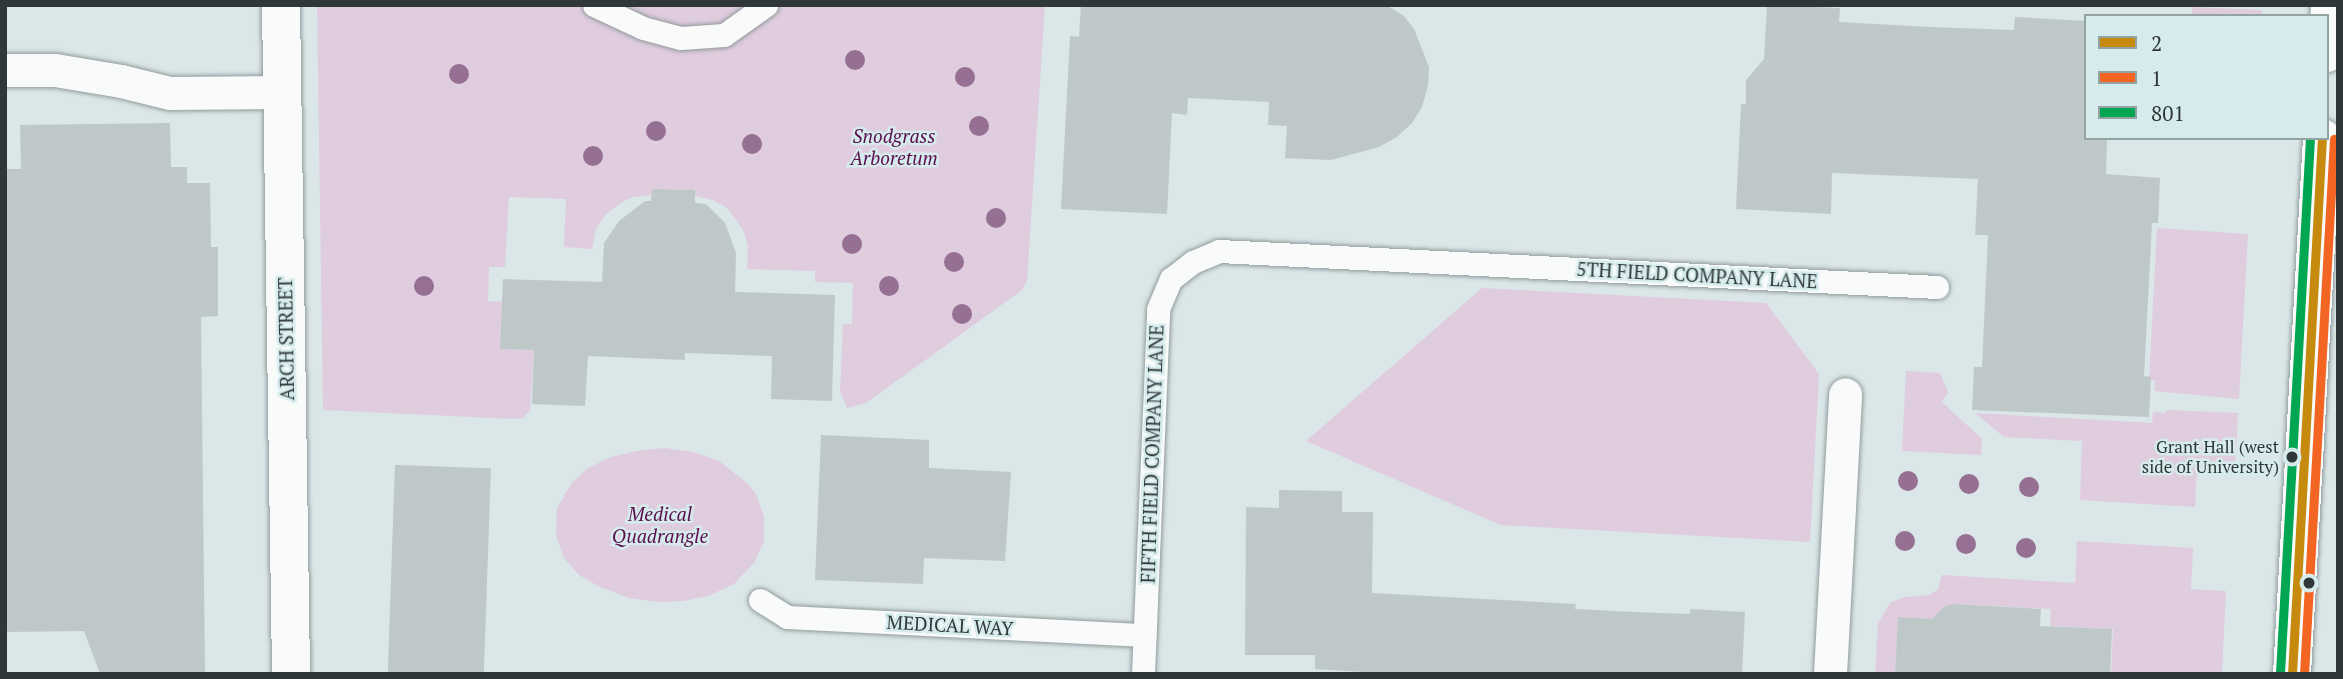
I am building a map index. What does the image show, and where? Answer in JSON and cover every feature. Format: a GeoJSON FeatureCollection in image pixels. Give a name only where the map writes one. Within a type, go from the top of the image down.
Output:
{"type":"FeatureCollection","features":[{"type":"Feature","properties":{"kind":"street","name":"ARCH STREET"},"geometry":{"type":"LineString","coordinates":[[281,5],[291,674]]}},
{"type":"Feature","properties":{"kind":"street"},"geometry":{"type":"LineString","coordinates":[[5,71],[55,70],[121,81],[170,93],[282,92]]}},
{"type":"Feature","properties":{"kind":"street"},"geometry":{"type":"LineString","coordinates":[[2292,674],[2322,140]]}},
{"type":"Feature","properties":{"kind":"street"},"geometry":{"type":"LineString","coordinates":[[1830,674],[1845,394]]}},
{"type":"Feature","properties":{"kind":"lane"},"geometry":{"type":"LineString","coordinates":[[594,5],[643,29],[681,38],[724,35],[766,5]]}},
{"type":"Feature","properties":{"kind":"lane","name":"FIFTH FIELD COMPANY LANE"},"geometry":{"type":"LineString","coordinates":[[1143,674],[1158,309],[1171,279],[1193,262],[1219,251],[1457,263]]}},
{"type":"Feature","properties":{"kind":"lane","name":"5TH FIELD COMPANY LANE"},"geometry":{"type":"LineString","coordinates":[[1457,263],[1937,288]]}},
{"type":"Feature","properties":{"kind":"lane","name":"MEDICAL WAY"},"geometry":{"type":"LineString","coordinates":[[760,600],[788,617],[1145,635]]}},
{"type":"Feature","properties":{"kind":"green space","name":"Snodgrass Arboretum"},"geometry":{"type":"Polygon","coordinates":[[[317,5],[1045,5],[1027,281],[1022,290],[866,403],[847,408],[840,392],[843,324],[852,324],[853,283],[815,282],[815,271],[747,269],[748,247],[744,232],[737,221],[727,208],[713,200],[695,196],[695,190],[652,189],[652,195],[634,197],[622,202],[606,214],[596,228],[592,249],[564,247],[566,199],[509,197],[505,267],[489,267],[488,301],[502,302],[500,349],[534,350],[530,411],[523,418],[513,419],[323,410],[317,5]]]}},
{"type":"Feature","properties":{"kind":"green space"},"geometry":{"type":"Polygon","coordinates":[[[2192,7],[2262,10],[2262,14],[2192,14],[2192,7]]]}},
{"type":"Feature","properties":{"kind":"green space"},"geometry":{"type":"Polygon","coordinates":[[[2157,228],[2248,234],[2239,399],[2154,391],[2155,380],[2149,380],[2157,228]]]}},
{"type":"Feature","properties":{"kind":"green space"},"geometry":{"type":"Polygon","coordinates":[[[1482,288],[1766,303],[1819,374],[1810,542],[1501,525],[1306,441],[1482,288]]]}},
{"type":"Feature","properties":{"kind":"green space"},"geometry":{"type":"Polygon","coordinates":[[[1906,371],[1940,373],[1948,392],[1942,402],[1982,439],[1981,455],[1902,451],[1906,371]]]}},
{"type":"Feature","properties":{"kind":"green space"},"geometry":{"type":"Polygon","coordinates":[[[2166,410],[2238,413],[2235,469],[2197,467],[2195,507],[2080,500],[2082,441],[2004,437],[1975,413],[2152,423],[2153,412],[2166,413],[2166,410]]]}},
{"type":"Feature","properties":{"kind":"green space","name":"Medical Quadrangle"},"geometry":{"type":"Polygon","coordinates":[[[665,448],[693,452],[719,461],[747,483],[756,494],[764,517],[764,541],[754,563],[734,584],[708,596],[658,602],[629,598],[600,587],[579,575],[564,558],[556,536],[557,508],[571,484],[588,468],[611,457],[665,448]]]}},
{"type":"Feature","properties":{"kind":"green space"},"geometry":{"type":"Polygon","coordinates":[[[2077,541],[2193,548],[2191,589],[2226,591],[2222,674],[2111,674],[2113,629],[2050,626],[2051,609],[1954,604],[1945,606],[1937,619],[1898,618],[1895,674],[1875,674],[1878,623],[1891,602],[1905,597],[1930,595],[1938,589],[1942,575],[2075,583],[2077,541]]]}},
{"type":"Feature","properties":{"kind":"building"},"geometry":{"type":"Polygon","coordinates":[[[1081,5],[1386,5],[1404,16],[1414,29],[1429,67],[1428,86],[1422,107],[1412,123],[1397,137],[1379,147],[1331,160],[1285,158],[1287,126],[1268,125],[1269,102],[1188,98],[1187,115],[1172,113],[1167,214],[1061,209],[1070,36],[1079,37],[1081,5]]]}},
{"type":"Feature","properties":{"kind":"building"},"geometry":{"type":"Polygon","coordinates":[[[1767,5],[1840,8],[1839,22],[1930,27],[2014,30],[2015,17],[2084,21],[2084,140],[2107,140],[2106,174],[2160,178],[2158,223],[2152,223],[2144,376],[2151,377],[2149,417],[1972,410],[1974,367],[1982,367],[1988,235],[1975,235],[1978,179],[1832,173],[1831,214],[1736,209],[1741,104],[1746,104],[1746,80],[1764,59],[1767,5]]]}},
{"type":"Feature","properties":{"kind":"building"},"geometry":{"type":"Polygon","coordinates":[[[170,123],[171,167],[187,167],[187,183],[210,183],[211,247],[218,247],[218,316],[201,317],[205,674],[100,674],[84,631],[5,632],[5,169],[21,169],[20,125],[170,123]]]}},
{"type":"Feature","properties":{"kind":"building"},"geometry":{"type":"Polygon","coordinates":[[[652,189],[695,190],[695,203],[706,204],[725,223],[736,253],[735,292],[835,295],[832,401],[771,399],[772,356],[685,353],[685,360],[588,356],[585,406],[532,404],[534,350],[500,349],[503,279],[602,282],[604,243],[619,221],[645,201],[651,201],[652,189]]]}},
{"type":"Feature","properties":{"kind":"building"},"geometry":{"type":"Polygon","coordinates":[[[821,435],[929,440],[929,468],[1011,472],[1005,561],[924,558],[923,584],[815,580],[821,435]]]}},
{"type":"Feature","properties":{"kind":"building"},"geometry":{"type":"Polygon","coordinates":[[[395,465],[491,468],[484,674],[388,674],[395,465]]]}},
{"type":"Feature","properties":{"kind":"building"},"geometry":{"type":"Polygon","coordinates":[[[1279,490],[1342,491],[1342,512],[1373,512],[1372,593],[1576,604],[1575,609],[1690,614],[1690,609],[1745,612],[1742,674],[1397,674],[1315,669],[1315,655],[1245,655],[1246,507],[1279,508],[1279,490]]]}},
{"type":"Feature","properties":{"kind":"building"},"geometry":{"type":"Polygon","coordinates":[[[1953,604],[2041,609],[2040,626],[2112,629],[2110,674],[1895,674],[1898,617],[1932,619],[1945,606],[1953,604]]]}},
{"type":"Feature","properties":{"kind":"transit line","name":"1"},"geometry":{"type":"LineString","coordinates":[[2304,674],[2334,139]]}},
{"type":"Feature","properties":{"kind":"transit line","name":"801"},"geometry":{"type":"LineString","coordinates":[[2280,673],[2310,140]]}},
{"type":"Feature","properties":{"kind":"transit line","name":"2"},"geometry":{"type":"LineString","coordinates":[[2292,674],[2322,140]]}},
{"type":"Feature","properties":{"kind":"place","name":"Grant Hall (west side of University)"},"geometry":{"type":"Point","coordinates":[2292,457]}}]}
